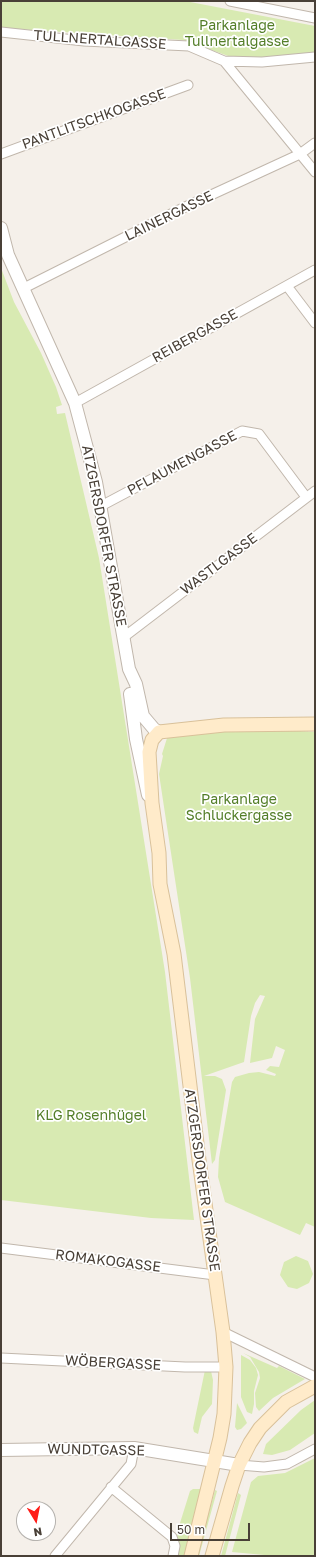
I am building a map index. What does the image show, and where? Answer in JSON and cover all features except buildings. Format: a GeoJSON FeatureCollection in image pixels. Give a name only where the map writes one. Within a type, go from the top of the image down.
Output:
{"type":"FeatureCollection","features":[{"type":"Feature","properties":{"kind":"main road"},"geometry":{"type":"LineString","coordinates":[[159,732],[224,725],[315,724]]}},
{"type":"Feature","properties":{"kind":"main road","name":"ATZGERSDORFER STRASSE"},"geometry":{"type":"LineString","coordinates":[[159,732],[152,740],[149,752],[152,803],[159,853],[160,884],[174,954],[223,1332],[226,1367],[224,1414],[191,1556]]}},
{"type":"Feature","properties":{"kind":"main road"},"geometry":{"type":"LineString","coordinates":[[212,1556],[239,1465],[250,1443],[265,1423],[286,1402],[315,1386]]}},
{"type":"Feature","properties":{"kind":"street"},"geometry":{"type":"LineString","coordinates":[[230,1],[315,18]]}},
{"type":"Feature","properties":{"kind":"street","name":"TULLNERTALGASSE"},"geometry":{"type":"LineString","coordinates":[[1,32],[84,41],[189,46],[224,61],[262,62],[315,57]]}},
{"type":"Feature","properties":{"kind":"street"},"geometry":{"type":"LineString","coordinates":[[224,61],[315,172]]}},
{"type":"Feature","properties":{"kind":"street","name":"PANTLITSCHKOGASSE"},"geometry":{"type":"LineString","coordinates":[[1,154],[188,85]]}},
{"type":"Feature","properties":{"kind":"street","name":"LAINERGASSE"},"geometry":{"type":"LineString","coordinates":[[24,288],[185,207],[300,154],[315,143]]}},
{"type":"Feature","properties":{"kind":"street","name":"ATZGERSDORFER STRASSE"},"geometry":{"type":"LineString","coordinates":[[1,228],[8,255],[75,403],[101,506],[130,669],[136,684],[143,716],[154,729],[159,732]]}},
{"type":"Feature","properties":{"kind":"street","name":"REIBERGASSE"},"geometry":{"type":"LineString","coordinates":[[75,403],[315,270]]}},
{"type":"Feature","properties":{"kind":"street"},"geometry":{"type":"LineString","coordinates":[[287,286],[315,323]]}},
{"type":"Feature","properties":{"kind":"street","name":"PFLAUMENGASSE"},"geometry":{"type":"LineString","coordinates":[[101,506],[242,431],[259,434],[306,497]]}},
{"type":"Feature","properties":{"kind":"street","name":"WASTLGASSE"},"geometry":{"type":"LineString","coordinates":[[124,637],[315,491]]}},
{"type":"Feature","properties":{"kind":"street","name":"ATZGERSDORFER STRASSE"},"geometry":{"type":"LineString","coordinates":[[130,669],[129,685],[134,726],[146,791],[152,803]]}},
{"type":"Feature","properties":{"kind":"street","name":"ROMAKOGASSE"},"geometry":{"type":"LineString","coordinates":[[1,1248],[215,1275]]}},
{"type":"Feature","properties":{"kind":"street"},"geometry":{"type":"LineString","coordinates":[[223,1332],[232,1338],[315,1377]]}},
{"type":"Feature","properties":{"kind":"street","name":"WÖBERGASSE"},"geometry":{"type":"LineString","coordinates":[[1,1358],[185,1367],[226,1367]]}},
{"type":"Feature","properties":{"kind":"street"},"geometry":{"type":"LineString","coordinates":[[55,1556],[131,1464],[134,1448]]}},
{"type":"Feature","properties":{"kind":"street","name":"WUNDTGASSE"},"geometry":{"type":"LineString","coordinates":[[1,1450],[134,1448],[239,1465]]}},
{"type":"Feature","properties":{"kind":"street"},"geometry":{"type":"LineString","coordinates":[[239,1465],[264,1467],[287,1464],[315,1449]]}},
{"type":"Feature","properties":{"kind":"street"},"geometry":{"type":"LineString","coordinates":[[111,1487],[172,1537],[175,1546],[173,1556]]}},
{"type":"Feature","properties":{"kind":"green space","name":"Parkanlage Tullnertalgasse"},"geometry":{"type":"Polygon","coordinates":[[[1,1],[185,1],[315,26],[315,54],[265,59],[234,58],[183,40],[1,28],[1,1]]]}},
{"type":"Feature","properties":{"kind":"green space","name":"KLG Rosenhügel"},"geometry":{"type":"Polygon","coordinates":[[[1,268],[14,302],[41,353],[56,387],[62,405],[56,407],[57,414],[65,413],[99,558],[165,972],[194,1220],[151,1218],[1,1200],[1,268]]]}},
{"type":"Feature","properties":{"kind":"green space","name":"Parkanlage Schluckergasse"},"geometry":{"type":"Polygon","coordinates":[[[285,730],[315,732],[315,1227],[306,1223],[300,1235],[225,1202],[218,1177],[219,1158],[232,1082],[235,1077],[249,1073],[259,1072],[275,1076],[276,1074],[266,1070],[270,1066],[279,1067],[285,1050],[276,1046],[272,1058],[250,1063],[255,1019],[265,996],[260,995],[255,1003],[251,1016],[244,1062],[204,1076],[215,1076],[222,1079],[226,1090],[215,1160],[212,1164],[190,978],[159,774],[163,756],[162,754],[168,735],[229,731],[285,730]]]}},
{"type":"Feature","properties":{"kind":"green space"},"geometry":{"type":"Polygon","coordinates":[[[296,1256],[308,1261],[313,1274],[309,1283],[297,1289],[288,1287],[280,1275],[284,1262],[296,1256]]]}},
{"type":"Feature","properties":{"kind":"green space"},"geometry":{"type":"Polygon","coordinates":[[[243,1353],[277,1368],[279,1366],[305,1379],[273,1398],[259,1411],[256,1407],[255,1393],[260,1378],[259,1372],[250,1357],[243,1353]]]}},
{"type":"Feature","properties":{"kind":"green space"},"geometry":{"type":"Polygon","coordinates":[[[241,1355],[250,1360],[256,1368],[258,1375],[254,1391],[252,1414],[247,1412],[241,1397],[241,1355]]]}},
{"type":"Feature","properties":{"kind":"green space"},"geometry":{"type":"Polygon","coordinates":[[[205,1370],[211,1371],[213,1380],[212,1404],[202,1417],[198,1434],[194,1432],[193,1428],[205,1370]]]}},
{"type":"Feature","properties":{"kind":"green space"},"geometry":{"type":"Polygon","coordinates":[[[315,1400],[315,1433],[290,1450],[272,1455],[263,1454],[266,1444],[301,1410],[315,1400]]]}},
{"type":"Feature","properties":{"kind":"green space"},"geometry":{"type":"Polygon","coordinates":[[[237,1403],[247,1423],[241,1429],[237,1430],[235,1427],[237,1403]]]}},
{"type":"Feature","properties":{"kind":"green space"},"geometry":{"type":"Polygon","coordinates":[[[315,1458],[315,1556],[275,1556],[232,1552],[251,1482],[258,1476],[285,1473],[315,1458]]]}},
{"type":"Feature","properties":{"kind":"green space"},"geometry":{"type":"Polygon","coordinates":[[[193,1489],[204,1489],[185,1556],[178,1556],[179,1548],[177,1534],[190,1491],[193,1489]]]}},
{"type":"Feature","properties":{"kind":"green space"},"geometry":{"type":"Polygon","coordinates":[[[215,1490],[217,1491],[199,1556],[197,1556],[215,1490]]]}},
{"type":"Feature","properties":{"kind":"green space"},"geometry":{"type":"Polygon","coordinates":[[[238,1493],[241,1495],[225,1556],[221,1556],[238,1493]]]}}]}
